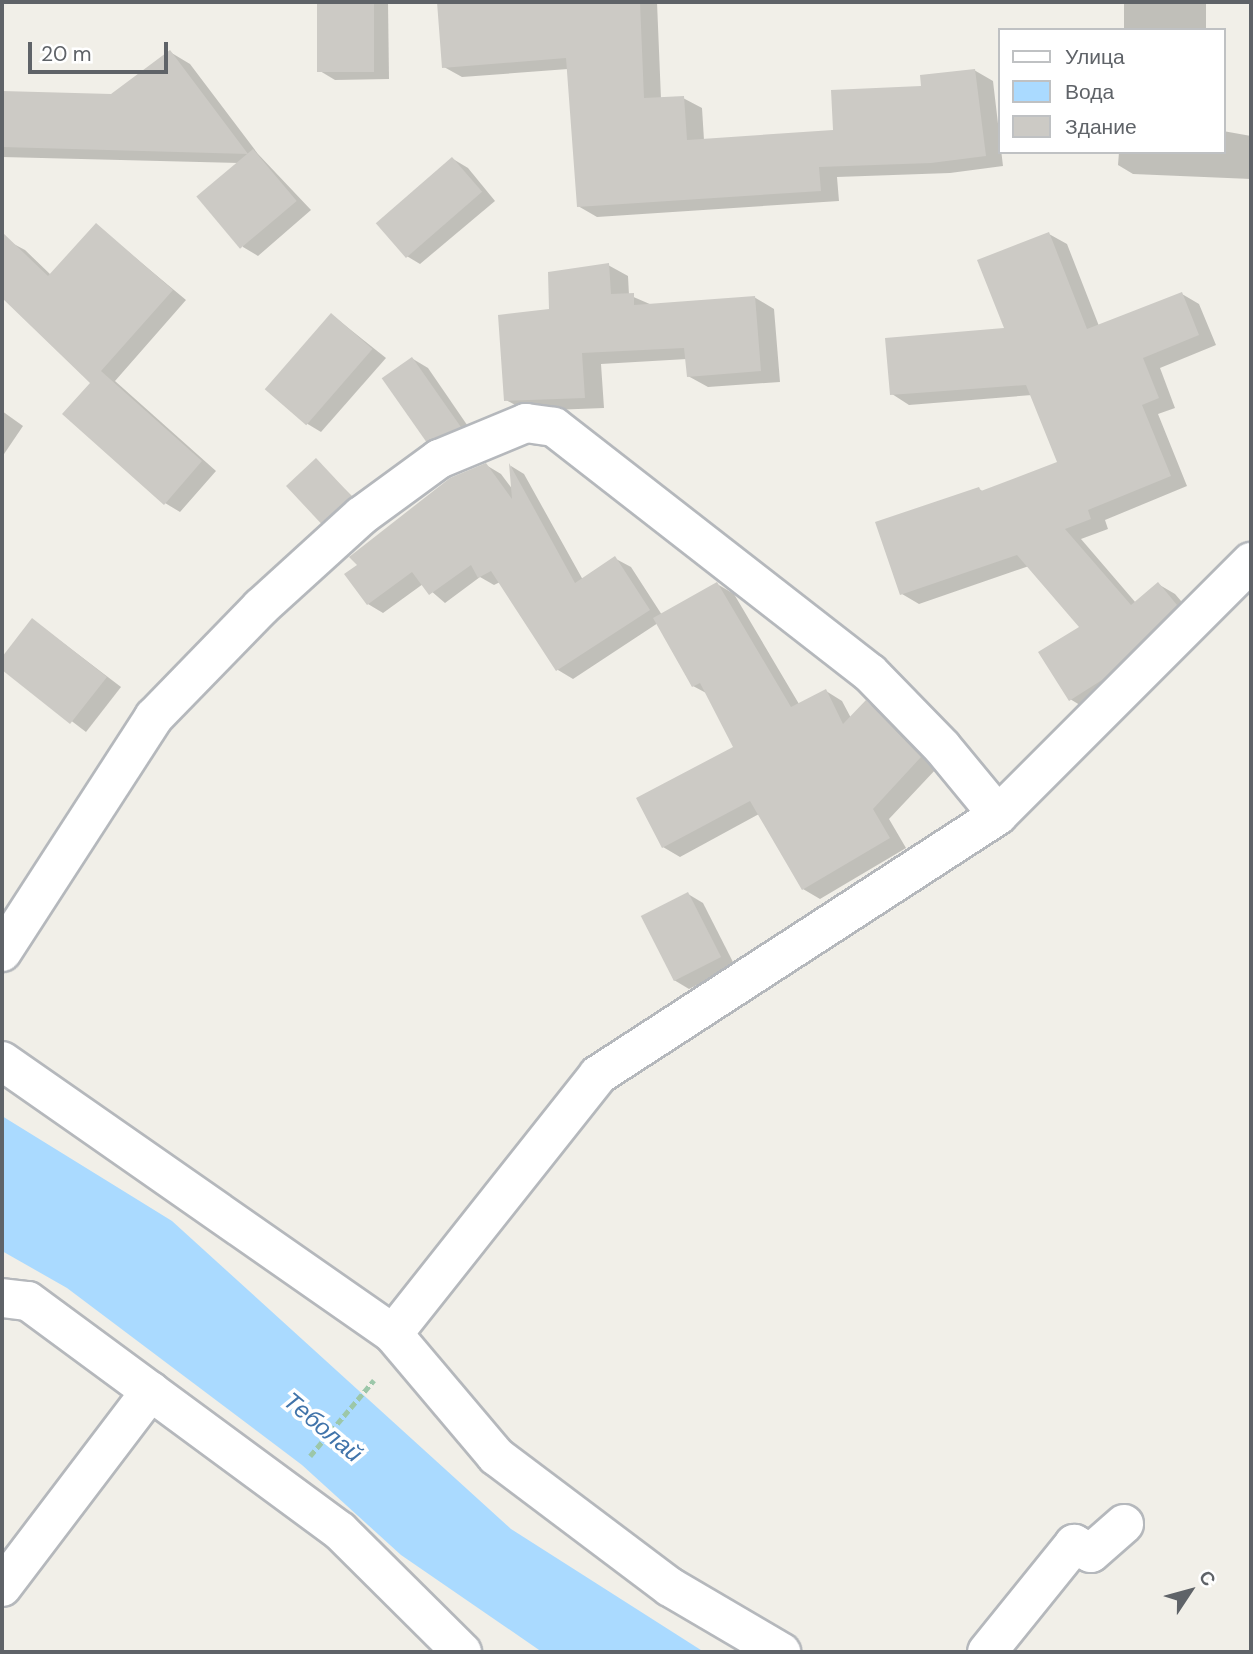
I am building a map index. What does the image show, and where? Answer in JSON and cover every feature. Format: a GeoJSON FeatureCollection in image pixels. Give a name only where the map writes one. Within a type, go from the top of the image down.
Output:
{"type":"FeatureCollection","features":[{"type":"Feature","properties":{"kind":"street"},"geometry":{"type":"LineString","coordinates":[[2,952],[154,717],[261,607],[361,516],[439,459],[526,423],[554,427],[870,673],[942,747],[998,815]]}},
{"type":"Feature","properties":{"kind":"street"},"geometry":{"type":"LineString","coordinates":[[393,1334],[598,1075],[998,815],[1251,562]]}},
{"type":"Feature","properties":{"kind":"street"},"geometry":{"type":"LineString","coordinates":[[2,1061],[393,1334],[496,1456],[670,1587],[781,1652]]}},
{"type":"Feature","properties":{"kind":"street"},"geometry":{"type":"LineString","coordinates":[[2,1298],[28,1301],[340,1531],[462,1652]]}},
{"type":"Feature","properties":{"kind":"street"},"geometry":{"type":"LineString","coordinates":[[2,1587],[151,1391]]}},
{"type":"Feature","properties":{"kind":"street"},"geometry":{"type":"LineString","coordinates":[[987,1652],[1074,1544],[1091,1553],[1124,1524]]}},
{"type":"Feature","properties":{"kind":"path"},"geometry":{"type":"LineString","coordinates":[[305,1462],[376,1378]]}},
{"type":"Feature","properties":{"kind":"water","name":"Теболай"},"geometry":{"type":"Polygon","coordinates":[[[2,1116],[172,1221],[511,1529],[704,1652],[542,1652],[401,1555],[302,1465],[67,1288],[2,1251],[2,1116]]]}},
{"type":"Feature","properties":{"kind":"building"},"geometry":{"type":"Polygon","coordinates":[[[317,2],[374,2],[374,72],[317,72],[317,2]]]}},
{"type":"Feature","properties":{"kind":"building"},"geometry":{"type":"Polygon","coordinates":[[[437,2],[640,2],[644,98],[684,96],[687,140],[833,130],[831,90],[921,86],[920,75],[975,69],[986,156],[931,163],[819,167],[821,191],[577,207],[566,58],[442,68],[437,2]]]}},
{"type":"Feature","properties":{"kind":"building"},"geometry":{"type":"Polygon","coordinates":[[[170,50],[248,154],[2,147],[2,91],[111,94],[170,50]]]}},
{"type":"Feature","properties":{"kind":"building"},"geometry":{"type":"Polygon","coordinates":[[[253,149],[297,201],[240,249],[196,197],[253,149]]]}},
{"type":"Feature","properties":{"kind":"building"},"geometry":{"type":"Polygon","coordinates":[[[452,157],[482,192],[406,258],[376,223],[452,157]]]}},
{"type":"Feature","properties":{"kind":"building"},"geometry":{"type":"Polygon","coordinates":[[[96,223],[173,290],[101,371],[202,461],[164,505],[62,414],[90,383],[2,298],[2,232],[48,276],[96,223]]]}},
{"type":"Feature","properties":{"kind":"building"},"geometry":{"type":"Polygon","coordinates":[[[1049,232],[1087,329],[1182,292],[1199,335],[1143,358],[1159,398],[1142,405],[1171,476],[1088,510],[1091,519],[1065,529],[1131,605],[1158,582],[1177,605],[1102,680],[1069,701],[1038,652],[1079,627],[1017,555],[900,595],[875,522],[979,487],[981,491],[1057,462],[1026,385],[890,395],[885,338],[1004,328],[977,260],[1049,232]]]}},
{"type":"Feature","properties":{"kind":"building"},"geometry":{"type":"Polygon","coordinates":[[[609,263],[611,294],[634,293],[634,305],[755,296],[761,371],[687,377],[684,348],[582,353],[585,398],[504,401],[498,315],[549,309],[548,272],[609,263]]]}},
{"type":"Feature","properties":{"kind":"building"},"geometry":{"type":"Polygon","coordinates":[[[331,313],[373,349],[306,425],[265,389],[331,313]]]}},
{"type":"Feature","properties":{"kind":"building"},"geometry":{"type":"Polygon","coordinates":[[[412,357],[461,427],[430,448],[382,378],[412,357]]]}},
{"type":"Feature","properties":{"kind":"building"},"geometry":{"type":"Polygon","coordinates":[[[316,458],[351,496],[321,524],[286,486],[316,458]]]}},
{"type":"Feature","properties":{"kind":"building"},"geometry":{"type":"Polygon","coordinates":[[[486,463],[512,499],[509,463],[575,583],[615,556],[650,610],[556,671],[491,571],[478,578],[471,565],[429,595],[412,572],[367,605],[344,574],[357,565],[349,557],[450,478],[486,463]]]}},
{"type":"Feature","properties":{"kind":"building"},"geometry":{"type":"Polygon","coordinates":[[[717,582],[791,707],[826,689],[843,724],[866,700],[921,757],[873,809],[890,838],[802,890],[750,801],[662,848],[636,798],[733,747],[700,683],[692,687],[653,618],[717,582]]]}},
{"type":"Feature","properties":{"kind":"building"},"geometry":{"type":"Polygon","coordinates":[[[32,618],[107,677],[70,724],[2,670],[2,657],[32,618]]]}},
{"type":"Feature","properties":{"kind":"building"},"geometry":{"type":"Polygon","coordinates":[[[688,892],[721,957],[674,981],[641,916],[688,892]]]}}]}
